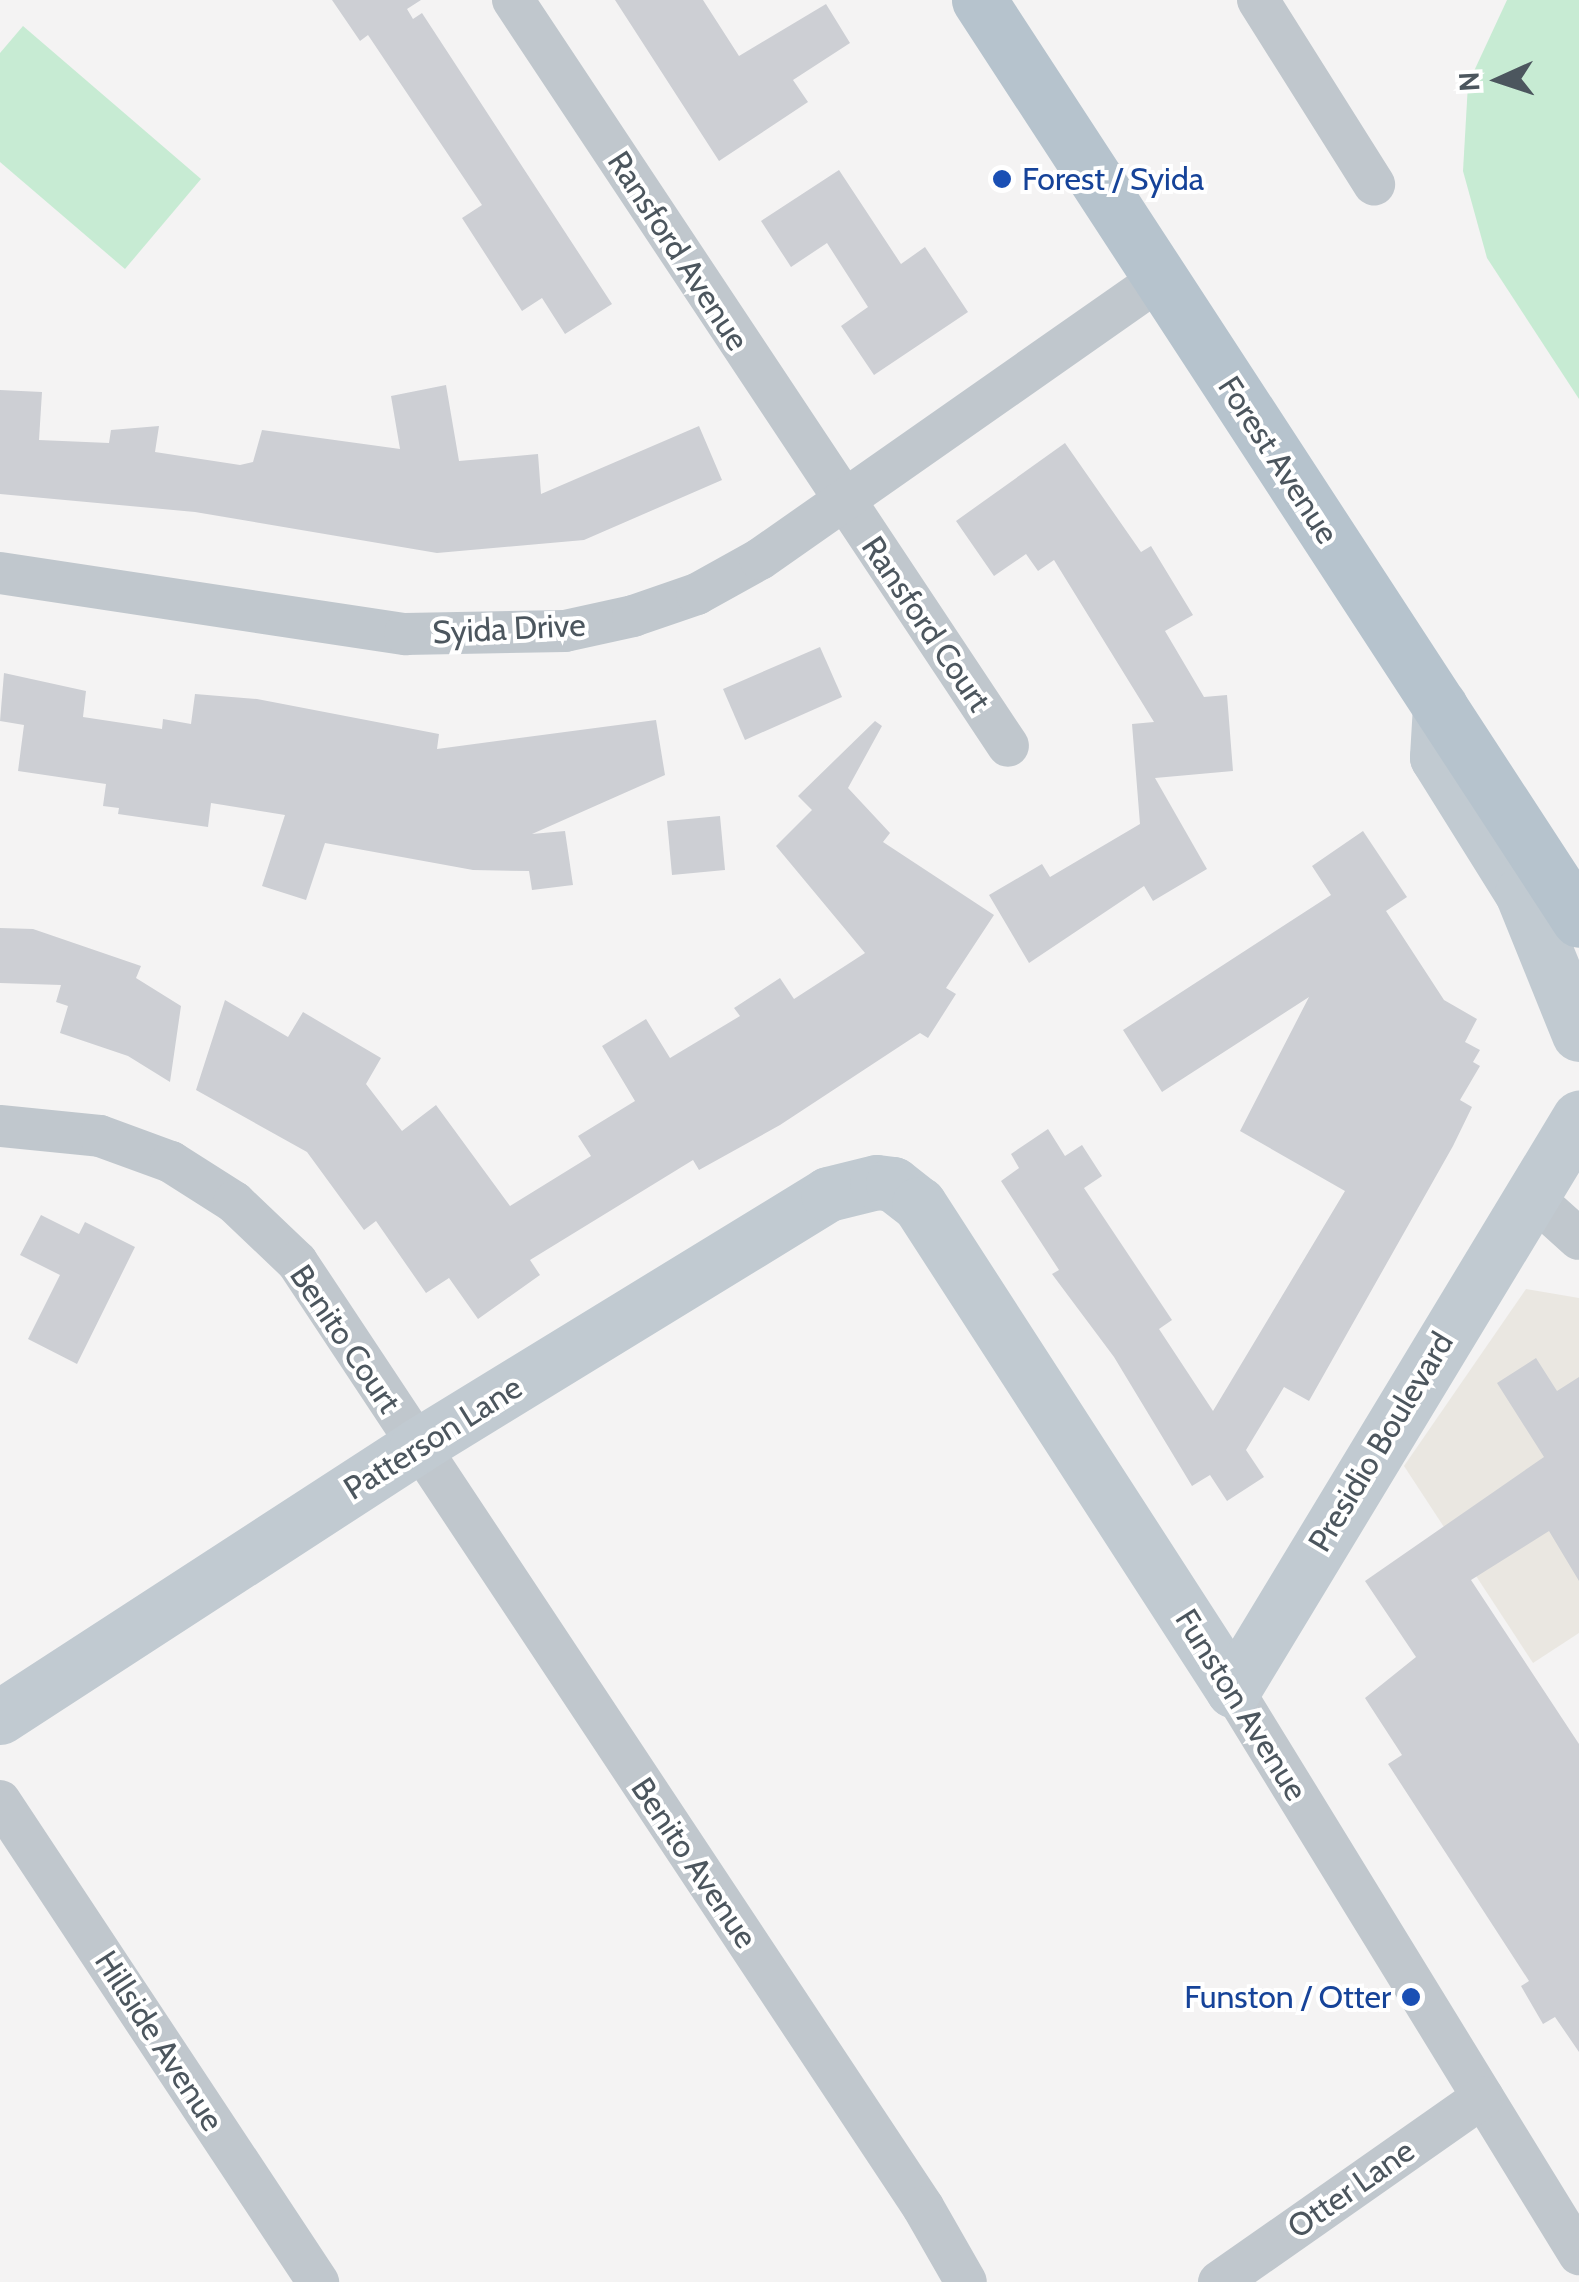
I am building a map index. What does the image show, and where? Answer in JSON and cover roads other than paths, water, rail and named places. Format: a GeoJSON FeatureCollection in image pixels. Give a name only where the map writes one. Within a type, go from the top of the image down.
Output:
{"type":"FeatureCollection","features":[{"type":"Feature","properties":{"kind":"main road","name":"Forest Avenue"},"geometry":{"type":"LineString","coordinates":[[978,0],[1579,920]]}},
{"type":"Feature","properties":{"kind":"street","name":"Ransford Avenue"},"geometry":{"type":"LineString","coordinates":[[513,0],[844,502]]}},
{"type":"Feature","properties":{"kind":"street"},"geometry":{"type":"LineString","coordinates":[[1258,0],[1374,184]]}},
{"type":"Feature","properties":{"kind":"street","name":"Syida Drive"},"geometry":{"type":"LineString","coordinates":[[0,573],[404,634],[565,631],[697,594],[844,502],[1160,279]]}},
{"type":"Feature","properties":{"kind":"street","name":"Ransford Court"},"geometry":{"type":"LineString","coordinates":[[844,502],[1008,746]]}},
{"type":"Feature","properties":{"kind":"street"},"geometry":{"type":"LineString","coordinates":[[1440,706],[1437,757],[1522,893],[1579,1034]]}},
{"type":"Feature","properties":{"kind":"street"},"geometry":{"type":"LineString","coordinates":[[1574,1139],[1579,1085]]}},
{"type":"Feature","properties":{"kind":"street","name":"Benito Court"},"geometry":{"type":"LineString","coordinates":[[0,1126],[100,1136],[170,1162],[234,1202],[297,1262],[416,1446]]}},
{"type":"Feature","properties":{"kind":"street","name":"Presidio Boulevard"},"geometry":{"type":"LineString","coordinates":[[1233,1690],[1530,1194],[1574,1139]]}},
{"type":"Feature","properties":{"kind":"street","name":"Patterson Lane"},"geometry":{"type":"LineString","coordinates":[[0,1717],[416,1446],[828,1194],[877,1182]]}},
{"type":"Feature","properties":{"kind":"street","name":"Funston Avenue"},"geometry":{"type":"LineString","coordinates":[[877,1182],[892,1184],[919,1204],[1233,1690],[1579,2254]]}},
{"type":"Feature","properties":{"kind":"street"},"geometry":{"type":"LineString","coordinates":[[1530,1194],[1579,1239]]}},
{"type":"Feature","properties":{"kind":"street","name":"Benito Avenue"},"geometry":{"type":"LineString","coordinates":[[416,1446],[923,2207],[966,2282]]}},
{"type":"Feature","properties":{"kind":"street","name":"Hillside Avenue"},"geometry":{"type":"LineString","coordinates":[[0,1801],[318,2282]]}},
{"type":"Feature","properties":{"kind":"street","name":"Otter Lane"},"geometry":{"type":"LineString","coordinates":[[1218,2282],[1483,2097]]}},
{"type":"Feature","properties":{"kind":"place","name":"Forest / Syida"},"geometry":{"type":"Point","coordinates":[1002,179]}},
{"type":"Feature","properties":{"kind":"place","name":"Funston / Otter"},"geometry":{"type":"Point","coordinates":[1411,1997]}}]}
